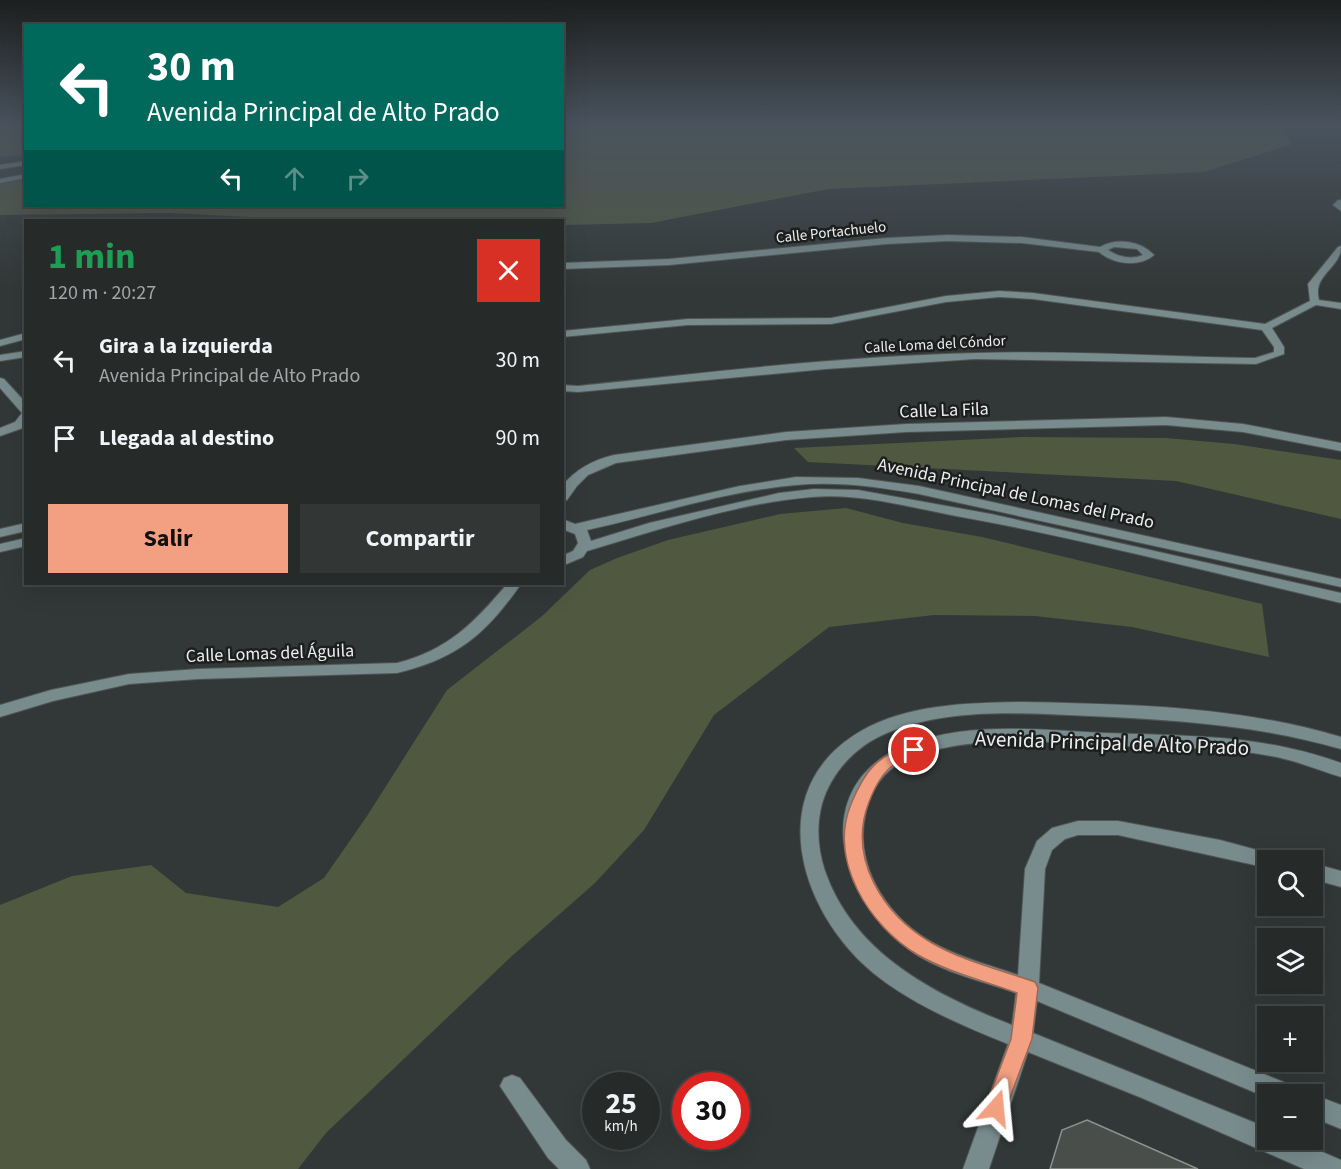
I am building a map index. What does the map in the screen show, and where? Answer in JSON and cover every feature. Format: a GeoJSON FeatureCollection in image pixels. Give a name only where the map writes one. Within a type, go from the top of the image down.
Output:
{"type":"FeatureCollection","features":[{"type":"Feature","properties":{"kind":"street"},"geometry":{"type":"LineString","coordinates":[[1341,202],[1337,205],[1341,208]]}},
{"type":"Feature","properties":{"kind":"street","name":"Calle Portachuelo"},"geometry":{"type":"LineString","coordinates":[[564,266],[659,263],[886,241],[948,238],[1022,240],[1102,250]]}},
{"type":"Feature","properties":{"kind":"street"},"geometry":{"type":"LineString","coordinates":[[1315,302],[1311,291],[1313,284],[1341,249]]}},
{"type":"Feature","properties":{"kind":"street","name":"Calle Loma del Cóndor"},"geometry":{"type":"LineString","coordinates":[[564,334],[688,322],[831,321],[946,299],[999,294],[1033,296],[1266,327],[1279,347],[1279,354],[1256,361],[1055,355],[974,356],[825,365],[578,389],[564,388]]}},
{"type":"Feature","properties":{"kind":"street"},"geometry":{"type":"LineString","coordinates":[[1266,327],[1315,302],[1341,306]]}},
{"type":"Feature","properties":{"kind":"street"},"geometry":{"type":"LineString","coordinates":[[0,343],[21,337]]}},
{"type":"Feature","properties":{"kind":"street"},"geometry":{"type":"LineString","coordinates":[[21,337],[12,349],[16,353],[24,354]]}},
{"type":"Feature","properties":{"kind":"street"},"geometry":{"type":"LineString","coordinates":[[0,358],[24,354]]}},
{"type":"Feature","properties":{"kind":"street"},"geometry":{"type":"LineString","coordinates":[[0,381],[24,411]]}},
{"type":"Feature","properties":{"kind":"street"},"geometry":{"type":"LineString","coordinates":[[0,432],[19,425],[24,417]]}},
{"type":"Feature","properties":{"kind":"street","name":"Calle La Fila"},"geometry":{"type":"LineString","coordinates":[[564,494],[581,473],[614,459],[786,436],[906,428],[1166,421],[1243,428],[1341,447]]}},
{"type":"Feature","properties":{"kind":"street","name":"Avenida Principal de Lomas del Prado"},"geometry":{"type":"LineString","coordinates":[[569,525],[770,485],[798,481],[863,482],[919,490],[1341,583]]}},
{"type":"Feature","properties":{"kind":"street","name":"Avenida Principal de Lomas del Prado"},"geometry":{"type":"LineString","coordinates":[[583,548],[654,526],[778,497],[814,493],[858,494],[981,516],[1341,597]]}},
{"type":"Feature","properties":{"kind":"street","name":"Avenida Principal de Lomas del Prado"},"geometry":{"type":"LineString","coordinates":[[564,561],[578,554],[583,548],[585,537],[569,525]]}},
{"type":"Feature","properties":{"kind":"street"},"geometry":{"type":"LineString","coordinates":[[0,533],[24,527]]}},
{"type":"Feature","properties":{"kind":"street"},"geometry":{"type":"LineString","coordinates":[[0,548],[24,542]]}},
{"type":"Feature","properties":{"kind":"street","name":"Calle Lomas del Águila"},"geometry":{"type":"LineString","coordinates":[[0,711],[51,696],[129,679],[198,674],[397,668],[423,663],[443,655],[463,640],[513,585]]}},
{"type":"Feature","properties":{"kind":"street","name":"Avenida Principal de Alto Prado"},"geometry":{"type":"LineString","coordinates":[[1333,1169],[1090,1065],[1021,1039],[928,997],[899,981],[855,942],[826,898],[815,873],[808,847],[808,825],[818,786],[850,747],[866,735],[884,727],[914,719],[980,709],[1030,708],[1176,714],[1278,727],[1341,743]]}},
{"type":"Feature","properties":{"kind":"street","name":"Avenida Principal de Alto Prado"},"geometry":{"type":"LineString","coordinates":[[1261,1084],[1028,988],[926,949],[892,922],[868,893],[855,860],[852,831],[857,806],[869,782],[885,762],[914,750],[946,742],[1022,736],[1214,743],[1264,748],[1341,770]]}},
{"type":"Feature","properties":{"kind":"street"},"geometry":{"type":"LineString","coordinates":[[976,1169],[1021,1039],[1028,988],[1035,869],[1044,846],[1059,833],[1078,828],[1118,828],[1257,857]]}},
{"type":"Feature","properties":{"kind":"street"},"geometry":{"type":"LineString","coordinates":[[1323,874],[1341,879]]}},
{"type":"Feature","properties":{"kind":"street"},"geometry":{"type":"LineString","coordinates":[[512,1086],[557,1149],[577,1169]]}},
{"type":"Feature","properties":{"kind":"street"},"geometry":{"type":"LineString","coordinates":[[1323,1110],[1341,1117]]}},
{"type":"Feature","properties":{"kind":"green space"},"geometry":{"type":"Polygon","coordinates":[[[0,181],[24,181],[24,207],[564,207],[564,181],[1015,181],[828,189],[651,223],[564,225],[564,219],[294,219],[170,213],[0,215],[0,181]]]}},
{"type":"Feature","properties":{"kind":"green space"},"geometry":{"type":"Polygon","coordinates":[[[1021,437],[1166,438],[1234,444],[1341,460],[1341,519],[1176,481],[808,462],[794,448],[1021,437]]]}},
{"type":"Feature","properties":{"kind":"green space"},"geometry":{"type":"Polygon","coordinates":[[[846,508],[903,523],[982,537],[1262,604],[1269,657],[1132,627],[1035,616],[934,615],[829,627],[714,715],[644,830],[595,883],[513,955],[326,1133],[298,1169],[0,1169],[0,905],[72,876],[151,865],[186,893],[278,907],[324,878],[367,816],[447,690],[541,617],[590,570],[668,540],[780,514],[846,508]]]}},
{"type":"Feature","properties":{"kind":"building"},"geometry":{"type":"Polygon","coordinates":[[[1087,1120],[1198,1169],[1050,1169],[1062,1130],[1087,1120]]]}},
{"type":"Feature","properties":{"kind":"route"},"geometry":{"type":"LineString","coordinates":[[914,750],[885,762],[869,782],[857,806],[854,818],[852,831],[855,860],[868,893],[907,937],[946,959],[1028,988],[1021,1039],[996,1108]]}}]}
